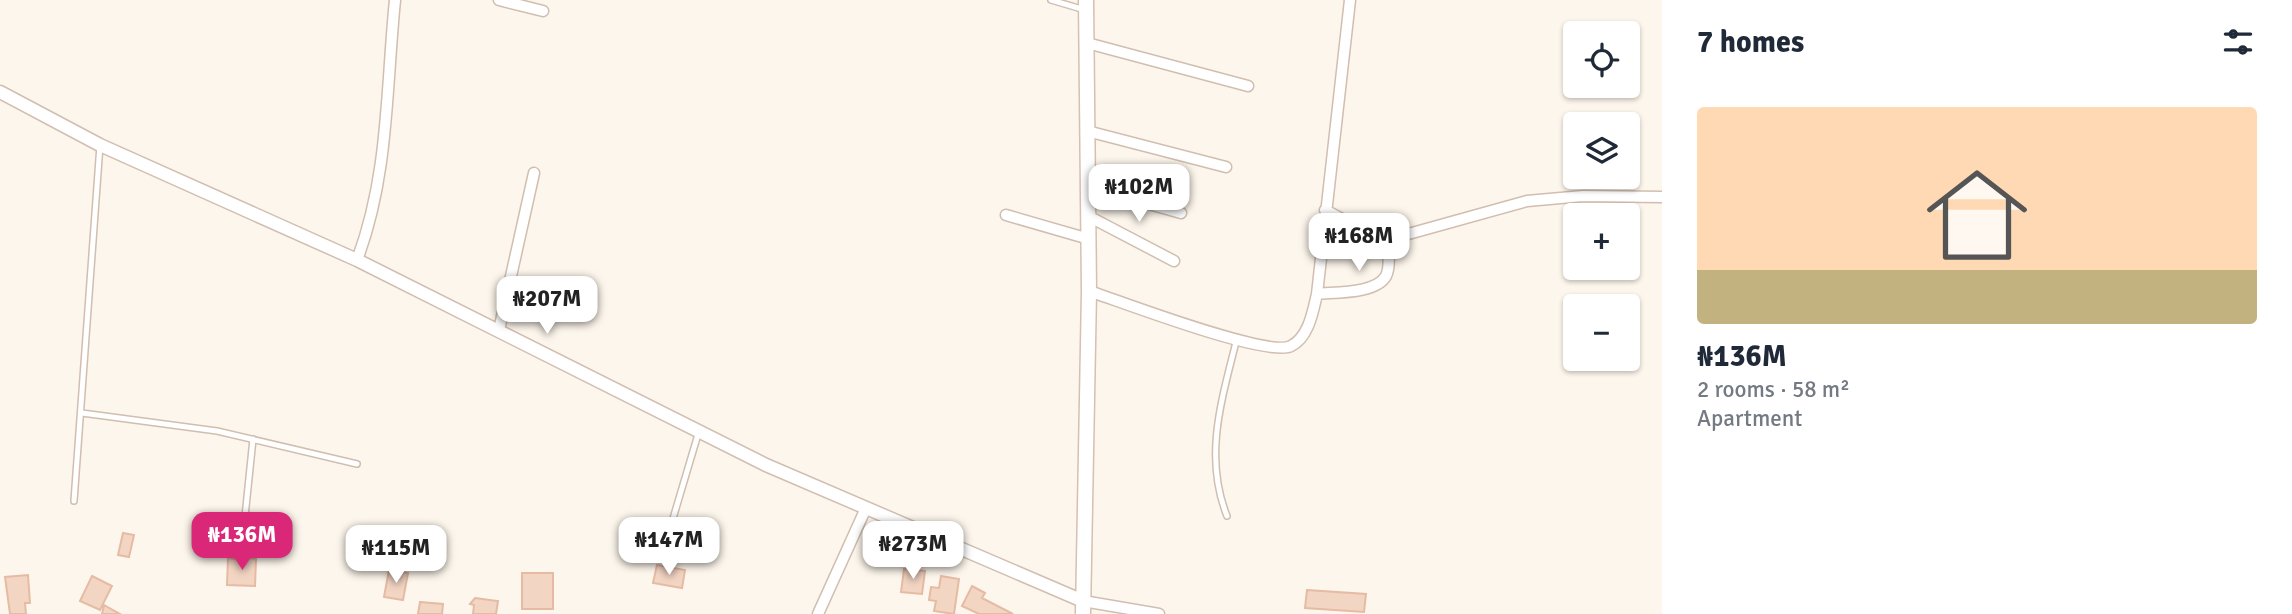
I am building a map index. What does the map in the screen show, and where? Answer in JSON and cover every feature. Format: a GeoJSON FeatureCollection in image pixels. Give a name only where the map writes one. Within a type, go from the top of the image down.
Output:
{"type":"FeatureCollection","features":[{"type":"Feature","properties":{"kind":"main road"},"geometry":{"type":"LineString","coordinates":[[1083,608],[1089,291],[1086,5]]}},
{"type":"Feature","properties":{"kind":"street"},"geometry":{"type":"LineString","coordinates":[[357,260],[377,200],[385,145],[395,0]]}},
{"type":"Feature","properties":{"kind":"street"},"geometry":{"type":"LineString","coordinates":[[499,0],[543,11]]}},
{"type":"Feature","properties":{"kind":"street"},"geometry":{"type":"LineString","coordinates":[[1089,291],[1276,349],[1289,347],[1303,335],[1317,294],[1350,0]]}},
{"type":"Feature","properties":{"kind":"street"},"geometry":{"type":"LineString","coordinates":[[1087,43],[1248,86]]}},
{"type":"Feature","properties":{"kind":"street"},"geometry":{"type":"LineString","coordinates":[[0,92],[100,145],[357,260],[766,465],[1083,608],[1159,614]]}},
{"type":"Feature","properties":{"kind":"street"},"geometry":{"type":"LineString","coordinates":[[1087,131],[1226,167]]}},
{"type":"Feature","properties":{"kind":"street"},"geometry":{"type":"LineString","coordinates":[[499,330],[534,173]]}},
{"type":"Feature","properties":{"kind":"street"},"geometry":{"type":"LineString","coordinates":[[1089,187],[1181,213]]}},
{"type":"Feature","properties":{"kind":"street"},"geometry":{"type":"LineString","coordinates":[[1325,210],[1376,237],[1387,238],[1527,201],[1583,195],[1662,197]]}},
{"type":"Feature","properties":{"kind":"street"},"geometry":{"type":"LineString","coordinates":[[1006,215],[1089,239]]}},
{"type":"Feature","properties":{"kind":"street"},"geometry":{"type":"LineString","coordinates":[[1088,216],[1174,261]]}},
{"type":"Feature","properties":{"kind":"street"},"geometry":{"type":"LineString","coordinates":[[1317,294],[1370,287],[1382,281],[1388,266],[1387,238]]}},
{"type":"Feature","properties":{"kind":"street"},"geometry":{"type":"LineString","coordinates":[[818,614],[866,508]]}},
{"type":"Feature","properties":{"kind":"lane"},"geometry":{"type":"LineString","coordinates":[[1051,0],[1086,5]]}},
{"type":"Feature","properties":{"kind":"lane"},"geometry":{"type":"LineString","coordinates":[[74,501],[100,145]]}},
{"type":"Feature","properties":{"kind":"lane"},"geometry":{"type":"LineString","coordinates":[[1227,516],[1217,490],[1214,462],[1220,408],[1237,338]]}},
{"type":"Feature","properties":{"kind":"lane"},"geometry":{"type":"LineString","coordinates":[[82,413],[217,431],[357,464]]}},
{"type":"Feature","properties":{"kind":"lane"},"geometry":{"type":"LineString","coordinates":[[666,542],[699,431]]}},
{"type":"Feature","properties":{"kind":"lane"},"geometry":{"type":"LineString","coordinates":[[243,536],[253,439]]}},
{"type":"Feature","properties":{"kind":"building"},"geometry":{"type":"Polygon","coordinates":[[[123,533],[134,535],[129,557],[118,555],[123,533]]]}},
{"type":"Feature","properties":{"kind":"building"},"geometry":{"type":"Polygon","coordinates":[[[234,556],[256,559],[255,586],[227,585],[228,558],[234,559],[234,556]]]}},
{"type":"Feature","properties":{"kind":"building"},"geometry":{"type":"Polygon","coordinates":[[[657,565],[685,570],[682,588],[653,583],[657,565]]]}},
{"type":"Feature","properties":{"kind":"building"},"geometry":{"type":"Polygon","coordinates":[[[904,569],[925,571],[922,594],[901,592],[904,569]]]}},
{"type":"Feature","properties":{"kind":"building"},"geometry":{"type":"Polygon","coordinates":[[[389,570],[408,573],[403,600],[384,597],[389,570]]]}},
{"type":"Feature","properties":{"kind":"building"},"geometry":{"type":"Polygon","coordinates":[[[522,573],[553,573],[553,609],[522,609],[522,573]]]}},
{"type":"Feature","properties":{"kind":"building"},"geometry":{"type":"Polygon","coordinates":[[[28,575],[30,603],[25,603],[26,614],[10,614],[5,577],[28,575]]]}},
{"type":"Feature","properties":{"kind":"building"},"geometry":{"type":"Polygon","coordinates":[[[92,576],[112,586],[100,610],[80,601],[92,576]]]}},
{"type":"Feature","properties":{"kind":"building"},"geometry":{"type":"Polygon","coordinates":[[[941,576],[959,579],[954,614],[934,611],[936,601],[929,600],[931,587],[939,588],[941,576]]]}},
{"type":"Feature","properties":{"kind":"building"},"geometry":{"type":"Polygon","coordinates":[[[972,586],[985,593],[982,598],[1013,614],[979,614],[962,606],[972,586]]]}},
{"type":"Feature","properties":{"kind":"building"},"geometry":{"type":"Polygon","coordinates":[[[1307,590],[1366,594],[1364,612],[1305,608],[1307,590]]]}},
{"type":"Feature","properties":{"kind":"building"},"geometry":{"type":"Polygon","coordinates":[[[475,598],[498,601],[496,614],[473,614],[474,605],[470,604],[475,598]]]}},
{"type":"Feature","properties":{"kind":"building"},"geometry":{"type":"Polygon","coordinates":[[[420,602],[443,604],[442,614],[418,614],[420,602]]]}},
{"type":"Feature","properties":{"kind":"building"},"geometry":{"type":"Polygon","coordinates":[[[104,605],[120,614],[102,614],[104,605]]]}}]}
